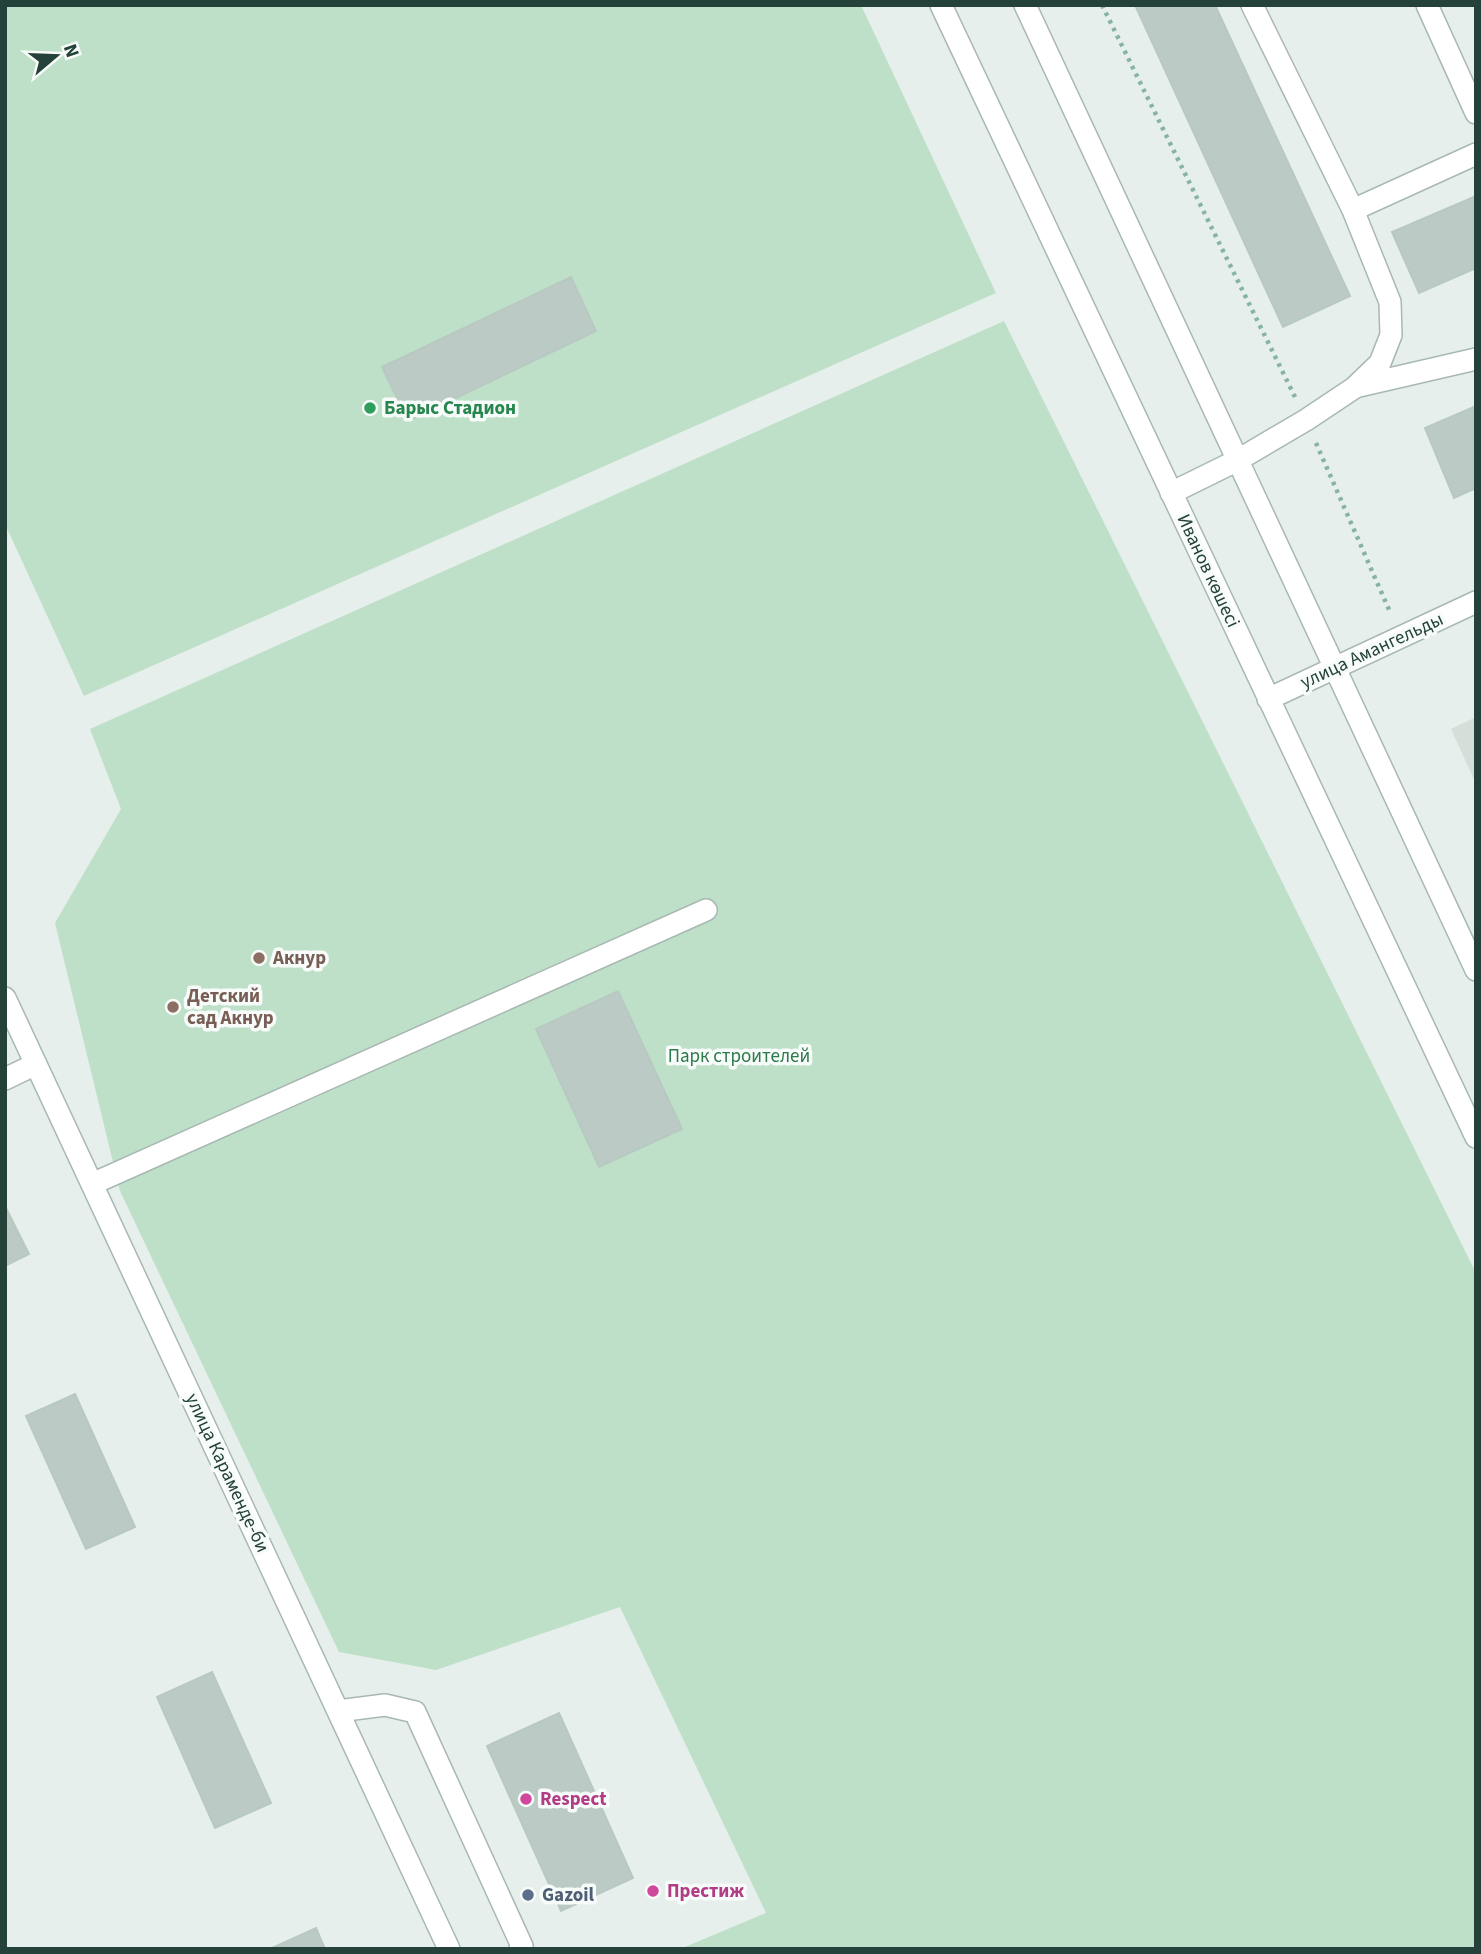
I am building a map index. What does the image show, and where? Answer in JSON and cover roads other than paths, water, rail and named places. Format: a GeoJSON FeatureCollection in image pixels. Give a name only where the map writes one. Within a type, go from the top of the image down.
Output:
{"type":"FeatureCollection","features":[{"type":"Feature","properties":{"kind":"street","name":"Иванов көшесі"},"geometry":{"type":"LineString","coordinates":[[942,5],[1476,1137]]}},
{"type":"Feature","properties":{"kind":"street"},"geometry":{"type":"LineString","coordinates":[[1025,5],[1476,970]]}},
{"type":"Feature","properties":{"kind":"street"},"geometry":{"type":"LineString","coordinates":[[1171,493],[1238,460],[1354,388],[1380,363],[1391,335],[1390,302],[1353,210],[1252,5]]}},
{"type":"Feature","properties":{"kind":"street"},"geometry":{"type":"LineString","coordinates":[[1427,5],[1476,113]]}},
{"type":"Feature","properties":{"kind":"street"},"geometry":{"type":"LineString","coordinates":[[1353,210],[1476,153]]}},
{"type":"Feature","properties":{"kind":"street"},"geometry":{"type":"LineString","coordinates":[[1354,388],[1476,359]]}},
{"type":"Feature","properties":{"kind":"street","name":"улица Амангельды"},"geometry":{"type":"LineString","coordinates":[[1268,699],[1476,602]]}},
{"type":"Feature","properties":{"kind":"street"},"geometry":{"type":"LineString","coordinates":[[92,1184],[706,910]]}},
{"type":"Feature","properties":{"kind":"street","name":"улица Караменде-би"},"geometry":{"type":"LineString","coordinates":[[5,998],[449,1949]]}},
{"type":"Feature","properties":{"kind":"street"},"geometry":{"type":"LineString","coordinates":[[5,1079],[36,1064]]}},
{"type":"Feature","properties":{"kind":"street"},"geometry":{"type":"LineString","coordinates":[[338,1711],[385,1705],[415,1712],[522,1946],[520,1949]]}},
{"type":"Feature","properties":{"kind":"place","name":"Барыс Стадион"},"geometry":{"type":"Point","coordinates":[370,408]}},
{"type":"Feature","properties":{"kind":"place","name":"Акнур"},"geometry":{"type":"Point","coordinates":[259,958]}},
{"type":"Feature","properties":{"kind":"place","name":"Детский сад Акнур"},"geometry":{"type":"Point","coordinates":[173,1007]}},
{"type":"Feature","properties":{"kind":"place","name":"Respect"},"geometry":{"type":"Point","coordinates":[526,1799]}},
{"type":"Feature","properties":{"kind":"place","name":"Престиж"},"geometry":{"type":"Point","coordinates":[653,1891]}},
{"type":"Feature","properties":{"kind":"place","name":"Gazoil"},"geometry":{"type":"Point","coordinates":[528,1895]}},
{"type":"Feature","properties":{"kind":"park label","name":"Парк строителей"},"geometry":{"type":"Point","coordinates":[739,1056]}}]}
